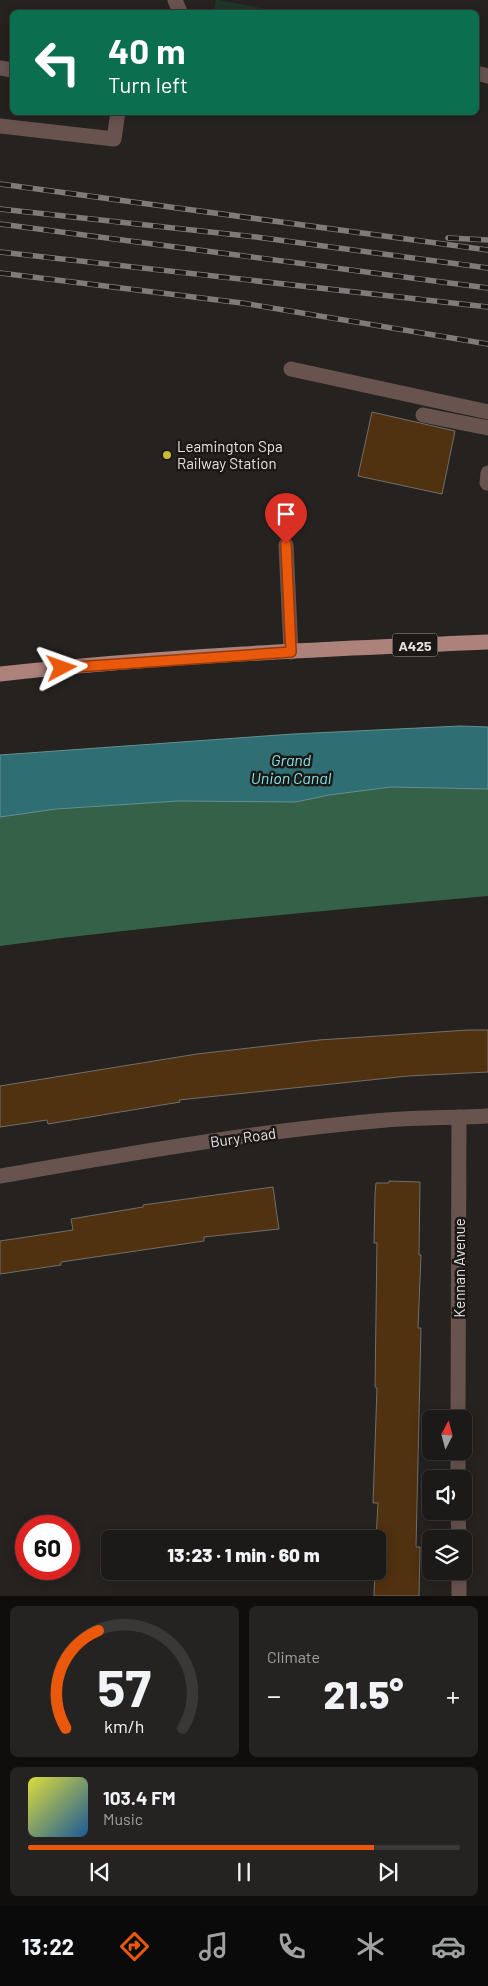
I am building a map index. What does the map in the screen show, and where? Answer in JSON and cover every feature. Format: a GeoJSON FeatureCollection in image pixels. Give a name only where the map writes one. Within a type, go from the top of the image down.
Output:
{"type":"FeatureCollection","features":[{"type":"Feature","properties":{"kind":"main road","name":"A425"},"geometry":{"type":"LineString","coordinates":[[0,674],[199,657],[488,642]]}},
{"type":"Feature","properties":{"kind":"street"},"geometry":{"type":"LineString","coordinates":[[0,126],[114,139],[118,115]]}},
{"type":"Feature","properties":{"kind":"street"},"geometry":{"type":"LineString","coordinates":[[291,369],[488,412]]}},
{"type":"Feature","properties":{"kind":"street"},"geometry":{"type":"LineString","coordinates":[[422,415],[488,428]]}},
{"type":"Feature","properties":{"kind":"street"},"geometry":{"type":"LineString","coordinates":[[286,544],[291,652]]}},
{"type":"Feature","properties":{"kind":"street","name":"Bury Road"},"geometry":{"type":"LineString","coordinates":[[0,1176],[147,1150],[304,1129],[387,1120],[488,1116]]}},
{"type":"Feature","properties":{"kind":"street","name":"Kennan Avenue"},"geometry":{"type":"LineString","coordinates":[[458,1410],[459,1118]]}},
{"type":"Feature","properties":{"kind":"street"},"geometry":{"type":"LineString","coordinates":[[458,1580],[459,1596]]}},
{"type":"Feature","properties":{"kind":"green space"},"geometry":{"type":"Polygon","coordinates":[[[216,0],[272,10],[214,10],[216,0]]]}},
{"type":"Feature","properties":{"kind":"green space"},"geometry":{"type":"Polygon","coordinates":[[[391,787],[488,789],[488,896],[183,924],[0,946],[0,817],[56,809],[178,801],[296,802],[329,795],[391,787]]]}},
{"type":"Feature","properties":{"kind":"water","name":"Grand Union Canal"},"geometry":{"type":"Polygon","coordinates":[[[460,726],[488,727],[488,789],[391,787],[329,795],[296,802],[178,801],[56,809],[0,817],[0,755],[293,734],[460,726]]]}},
{"type":"Feature","properties":{"kind":"building"},"geometry":{"type":"Polygon","coordinates":[[[372,412],[455,431],[442,494],[358,476],[372,412]]]}},
{"type":"Feature","properties":{"kind":"building"},"geometry":{"type":"Polygon","coordinates":[[[488,1030],[488,1072],[408,1076],[179,1100],[180,1102],[48,1124],[47,1120],[0,1127],[0,1086],[197,1054],[319,1040],[488,1030]]]}},
{"type":"Feature","properties":{"kind":"building"},"geometry":{"type":"Polygon","coordinates":[[[389,1181],[420,1182],[419,1255],[421,1255],[418,1328],[421,1328],[416,1547],[420,1547],[419,1596],[374,1596],[375,1580],[386,1580],[386,1530],[376,1530],[378,1503],[373,1503],[377,1388],[375,1387],[377,1243],[374,1243],[375,1194],[376,1183],[389,1183],[389,1181]]]}},
{"type":"Feature","properties":{"kind":"building"},"geometry":{"type":"Polygon","coordinates":[[[273,1187],[279,1229],[204,1237],[204,1241],[61,1262],[61,1265],[0,1274],[0,1241],[73,1230],[71,1219],[143,1207],[143,1205],[273,1187]]]}},
{"type":"Feature","properties":{"kind":"railway"},"geometry":{"type":"LineString","coordinates":[[0,184],[488,250]]}},
{"type":"Feature","properties":{"kind":"railway"},"geometry":{"type":"LineString","coordinates":[[0,209],[256,237],[488,268]]}},
{"type":"Feature","properties":{"kind":"railway"},"geometry":{"type":"LineString","coordinates":[[0,224],[488,288]]}},
{"type":"Feature","properties":{"kind":"railway"},"geometry":{"type":"LineString","coordinates":[[448,238],[488,240]]}},
{"type":"Feature","properties":{"kind":"railway"},"geometry":{"type":"LineString","coordinates":[[0,252],[488,307]]}},
{"type":"Feature","properties":{"kind":"railway"},"geometry":{"type":"LineString","coordinates":[[0,273],[242,303],[488,344]]}},
{"type":"Feature","properties":{"kind":"place","name":"Leamington Spa Railway Station"},"geometry":{"type":"Point","coordinates":[167,455]}},
{"type":"Feature","properties":{"kind":"route"},"geometry":{"type":"LineString","coordinates":[[62,668],[291,652],[286,544]]}}]}
